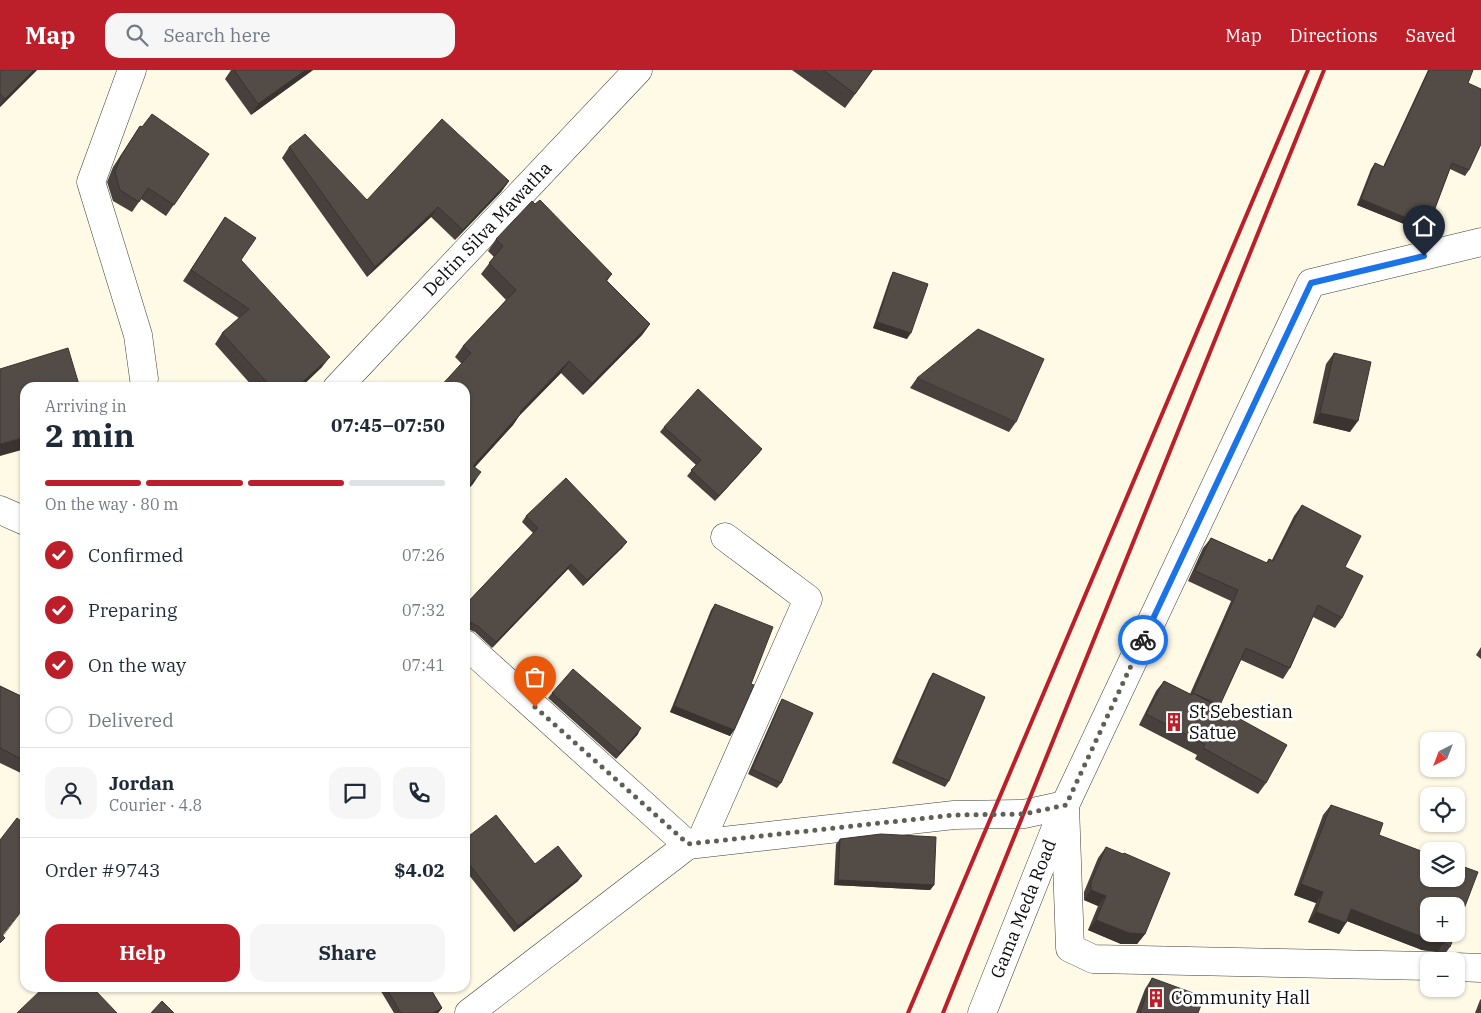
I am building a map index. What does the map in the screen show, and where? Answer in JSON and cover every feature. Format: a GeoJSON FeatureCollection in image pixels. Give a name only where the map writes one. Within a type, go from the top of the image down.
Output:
{"type":"FeatureCollection","features":[{"type":"Feature","properties":{"kind":"street"},"geometry":{"type":"LineString","coordinates":[[132,70],[91,182],[138,335],[147,382]]}},
{"type":"Feature","properties":{"kind":"street","name":"Deltin Silva Mawatha"},"geometry":{"type":"LineString","coordinates":[[343,382],[638,70]]}},
{"type":"Feature","properties":{"kind":"street","name":"Gama Meda Road"},"geometry":{"type":"LineString","coordinates":[[982,1013],[1066,805],[1311,283],[1481,242]]}},
{"type":"Feature","properties":{"kind":"street"},"geometry":{"type":"LineString","coordinates":[[0,510],[20,519]]}},
{"type":"Feature","properties":{"kind":"street"},"geometry":{"type":"LineString","coordinates":[[469,1013],[694,844],[808,599],[725,537]]}},
{"type":"Feature","properties":{"kind":"street"},"geometry":{"type":"LineString","coordinates":[[470,648],[694,844],[954,815],[1024,814],[1066,805],[1070,948],[1093,959],[1420,966]]}},
{"type":"Feature","properties":{"kind":"street"},"geometry":{"type":"LineString","coordinates":[[1465,967],[1481,968]]}},
{"type":"Feature","properties":{"kind":"building"},"geometry":{"type":"Polygon","coordinates":[[[0,70],[34,70],[5,99],[0,94],[0,70]]]}},
{"type":"Feature","properties":{"kind":"building"},"geometry":{"type":"Polygon","coordinates":[[[234,70],[306,70],[258,104],[234,70]]]}},
{"type":"Feature","properties":{"kind":"building"},"geometry":{"type":"Polygon","coordinates":[[[823,70],[872,70],[855,94],[823,70]]]}},
{"type":"Feature","properties":{"kind":"building"},"geometry":{"type":"Polygon","coordinates":[[[1429,70],[1473,70],[1468,83],[1481,89],[1481,144],[1469,170],[1452,163],[1428,227],[1361,199],[1375,163],[1384,167],[1429,70]]]}},
{"type":"Feature","properties":{"kind":"building"},"geometry":{"type":"Polygon","coordinates":[[[152,114],[209,154],[174,205],[148,188],[139,202],[120,190],[115,172],[121,156],[140,126],[142,127],[152,114]]]}},
{"type":"Feature","properties":{"kind":"building"},"geometry":{"type":"Polygon","coordinates":[[[442,119],[509,181],[463,230],[438,207],[375,267],[289,147],[305,134],[367,200],[442,119]]]}},
{"type":"Feature","properties":{"kind":"building"},"geometry":{"type":"Polygon","coordinates":[[[540,200],[612,274],[606,280],[650,324],[592,383],[569,361],[520,412],[473,466],[481,472],[470,484],[470,382],[444,382],[471,353],[463,346],[516,290],[489,263],[503,246],[496,239],[532,201],[535,204],[540,200]]]}},
{"type":"Feature","properties":{"kind":"building"},"geometry":{"type":"Polygon","coordinates":[[[225,217],[256,238],[241,260],[330,357],[303,382],[267,382],[222,333],[249,309],[191,270],[225,217]]]}},
{"type":"Feature","properties":{"kind":"building"},"geometry":{"type":"Polygon","coordinates":[[[893,272],[928,284],[911,333],[877,322],[893,272]]]}},
{"type":"Feature","properties":{"kind":"building"},"geometry":{"type":"Polygon","coordinates":[[[978,329],[1044,359],[1016,422],[917,378],[978,329]]]}},
{"type":"Feature","properties":{"kind":"building"},"geometry":{"type":"Polygon","coordinates":[[[68,348],[78,382],[20,382],[20,438],[0,444],[0,369],[68,348]]]}},
{"type":"Feature","properties":{"kind":"building"},"geometry":{"type":"Polygon","coordinates":[[[1334,353],[1371,362],[1358,421],[1320,413],[1334,353]]]}},
{"type":"Feature","properties":{"kind":"building"},"geometry":{"type":"Polygon","coordinates":[[[698,389],[762,449],[719,496],[691,470],[701,460],[664,427],[698,389]]]}},
{"type":"Feature","properties":{"kind":"building"},"geometry":{"type":"Polygon","coordinates":[[[566,478],[627,542],[587,580],[571,564],[496,642],[479,627],[470,623],[470,600],[538,528],[526,516],[566,478]]]}},
{"type":"Feature","properties":{"kind":"building"},"geometry":{"type":"Polygon","coordinates":[[[1302,505],[1361,536],[1345,567],[1363,576],[1342,618],[1318,605],[1290,668],[1246,648],[1220,705],[1193,693],[1238,590],[1195,571],[1211,538],[1267,563],[1269,559],[1273,561],[1302,505]]]}},
{"type":"Feature","properties":{"kind":"building"},"geometry":{"type":"Polygon","coordinates":[[[715,604],[773,627],[751,684],[754,685],[734,730],[674,706],[715,604]]]}},
{"type":"Feature","properties":{"kind":"building"},"geometry":{"type":"Polygon","coordinates":[[[573,669],[641,728],[620,753],[552,693],[573,669]]]}},
{"type":"Feature","properties":{"kind":"building"},"geometry":{"type":"Polygon","coordinates":[[[933,673],[985,697],[949,781],[896,758],[933,673]]]}},
{"type":"Feature","properties":{"kind":"building"},"geometry":{"type":"Polygon","coordinates":[[[1164,681],[1192,695],[1193,693],[1287,745],[1266,783],[1203,748],[1205,744],[1146,714],[1164,681]]]}},
{"type":"Feature","properties":{"kind":"building"},"geometry":{"type":"Polygon","coordinates":[[[0,686],[20,696],[20,758],[0,748],[0,686]]]}},
{"type":"Feature","properties":{"kind":"building"},"geometry":{"type":"Polygon","coordinates":[[[782,699],[813,713],[781,783],[752,769],[782,699]]]}},
{"type":"Feature","properties":{"kind":"building"},"geometry":{"type":"Polygon","coordinates":[[[1331,805],[1383,823],[1379,835],[1420,851],[1420,887],[1465,887],[1465,867],[1478,872],[1465,906],[1465,897],[1420,897],[1420,936],[1351,909],[1346,923],[1316,912],[1323,892],[1301,884],[1331,805]]]}},
{"type":"Feature","properties":{"kind":"building"},"geometry":{"type":"Polygon","coordinates":[[[496,815],[535,864],[558,846],[582,876],[518,926],[470,865],[470,835],[496,815]]]}},
{"type":"Feature","properties":{"kind":"building"},"geometry":{"type":"Polygon","coordinates":[[[17,818],[20,820],[20,912],[2,935],[5,938],[0,943],[0,840],[17,818]]]}},
{"type":"Feature","properties":{"kind":"building"},"geometry":{"type":"Polygon","coordinates":[[[881,834],[936,837],[934,885],[838,880],[840,839],[881,834]]]}},
{"type":"Feature","properties":{"kind":"building"},"geometry":{"type":"Polygon","coordinates":[[[1106,847],[1170,873],[1145,934],[1129,933],[1096,920],[1106,896],[1091,890],[1091,882],[1106,847]]]}},
{"type":"Feature","properties":{"kind":"building"},"geometry":{"type":"Polygon","coordinates":[[[1444,942],[1452,942],[1450,947],[1444,942]]]}},
{"type":"Feature","properties":{"kind":"building"},"geometry":{"type":"Polygon","coordinates":[[[1152,978],[1204,997],[1198,1013],[1140,1013],[1152,978]]]}},
{"type":"Feature","properties":{"kind":"building"},"geometry":{"type":"Polygon","coordinates":[[[39,992],[97,992],[117,1013],[17,1013],[39,992]]]}},
{"type":"Feature","properties":{"kind":"building"},"geometry":{"type":"Polygon","coordinates":[[[388,992],[432,992],[442,1008],[433,1013],[401,1013],[388,992]]]}},
{"type":"Feature","properties":{"kind":"building"},"geometry":{"type":"Polygon","coordinates":[[[162,1001],[174,1013],[151,1013],[162,1001]]]}},
{"type":"Feature","properties":{"kind":"railway"},"geometry":{"type":"LineString","coordinates":[[908,1013],[1308,70]]}},
{"type":"Feature","properties":{"kind":"railway"},"geometry":{"type":"LineString","coordinates":[[943,1013],[1324,70]]}},
{"type":"Feature","properties":{"kind":"way so far"},"geometry":{"type":"LineString","coordinates":[[535,707],[688,844],[954,815],[1024,814],[1066,805],[1143,640]]}},
{"type":"Feature","properties":{"kind":"place","name":"St Sebestian Satue"},"geometry":{"type":"Point","coordinates":[1174,722]}},
{"type":"Feature","properties":{"kind":"place","name":"Community Hall"},"geometry":{"type":"Point","coordinates":[1156,998]}},
{"type":"Feature","properties":{"kind":"route"},"geometry":{"type":"LineString","coordinates":[[1143,640],[1311,283],[1424,256]]}}]}
